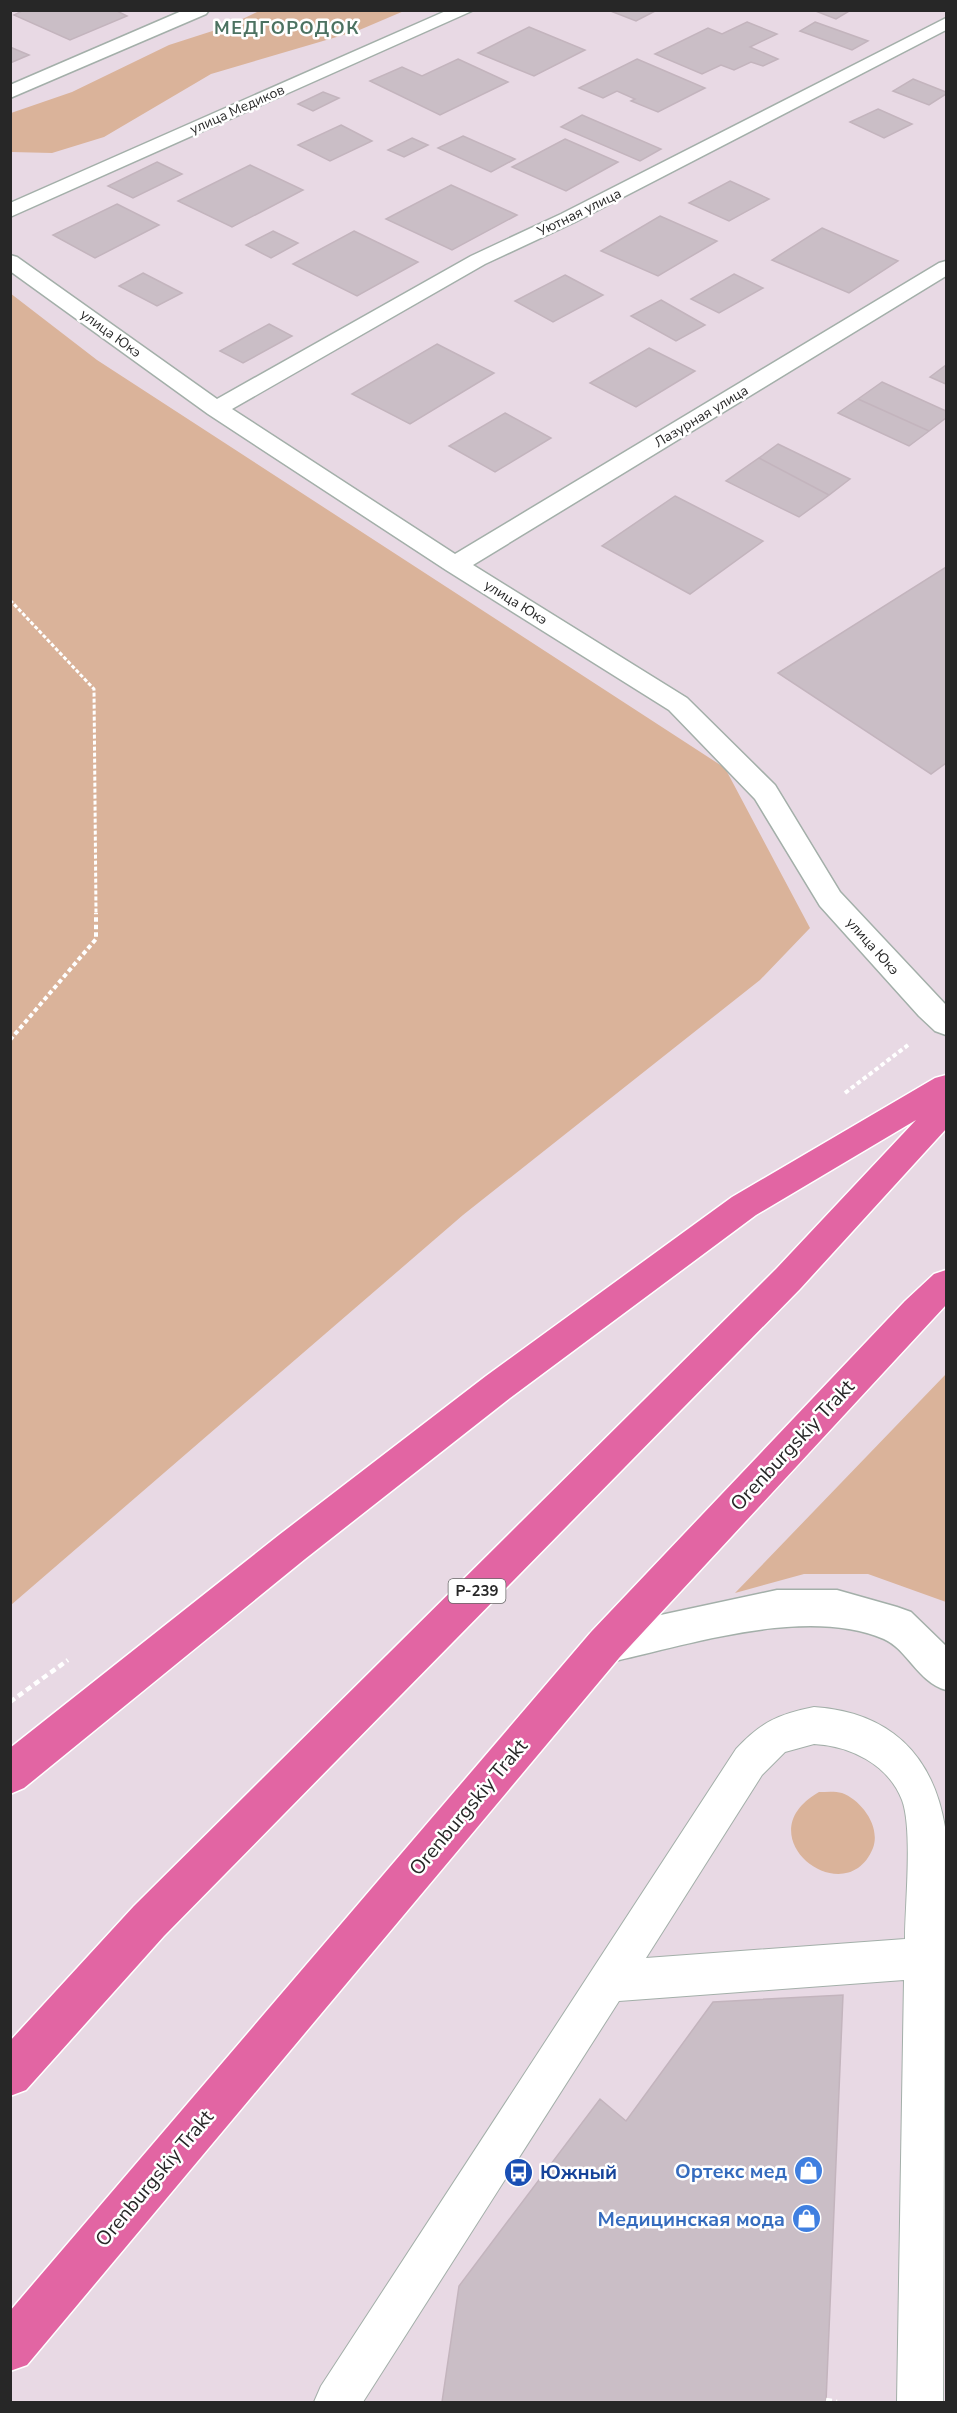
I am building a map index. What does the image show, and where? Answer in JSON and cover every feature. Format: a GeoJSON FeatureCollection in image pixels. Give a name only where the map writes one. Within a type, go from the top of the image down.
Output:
{"type":"FeatureCollection","features":[{"type":"Feature","properties":{"kind":"main road"},"geometry":{"type":"LineString","coordinates":[[10,1774],[292,1547],[526,1366],[744,1206],[946,1088]]}},
{"type":"Feature","properties":{"kind":"main road","name":"Р-239"},"geometry":{"type":"LineString","coordinates":[[10,2074],[149,1921],[788,1279],[946,1109]]}},
{"type":"Feature","properties":{"kind":"main road","name":"Orenburgskiy Trakt"},"geometry":{"type":"LineString","coordinates":[[10,2348],[605,1645],[917,1311],[946,1284]]}},
{"type":"Feature","properties":{"kind":"street"},"geometry":{"type":"LineString","coordinates":[[10,92],[200,10]]}},
{"type":"Feature","properties":{"kind":"street","name":"улица Медиков"},"geometry":{"type":"LineString","coordinates":[[10,211],[381,45],[465,10]]}},
{"type":"Feature","properties":{"kind":"street","name":"Уютная улица"},"geometry":{"type":"LineString","coordinates":[[216,409],[478,260],[568,218],[946,24]]}},
{"type":"Feature","properties":{"kind":"street","name":"улица Юкэ"},"geometry":{"type":"LineString","coordinates":[[10,261],[216,409],[455,565],[678,704],[765,792],[830,899],[946,1023]]}},
{"type":"Feature","properties":{"kind":"street","name":"Лазурная улица"},"geometry":{"type":"LineString","coordinates":[[455,565],[946,267]]}},
{"type":"Feature","properties":{"kind":"street"},"geometry":{"type":"LineString","coordinates":[[605,1645],[777,1608],[837,1608],[897,1625],[946,1672]]}},
{"type":"Feature","properties":{"kind":"lane"},"geometry":{"type":"LineString","coordinates":[[337,2403],[749,1762],[772,1739],[803,1727],[837,1726],[871,1738],[899,1761],[919,1792],[927,1827],[920,2403]]}},
{"type":"Feature","properties":{"kind":"lane"},"geometry":{"type":"LineString","coordinates":[[607,1981],[925,1958]]}},
{"type":"Feature","properties":{"kind":"path"},"geometry":{"type":"LineString","coordinates":[[10,600],[94,689],[96,939],[10,1040]]}},
{"type":"Feature","properties":{"kind":"path"},"geometry":{"type":"LineString","coordinates":[[826,2400],[837,2403]]}},
{"type":"Feature","properties":{"kind":"shaded area"},"geometry":{"type":"Polygon","coordinates":[[[259,11],[404,11],[357,31],[211,74],[104,137],[52,153],[11,152],[11,113],[72,92],[169,45],[228,26],[259,11]]]}},
{"type":"Feature","properties":{"kind":"shaded area"},"geometry":{"type":"Polygon","coordinates":[[[10,293],[97,360],[725,768],[810,928],[760,980],[463,1215],[11,1605],[10,293]]]}},
{"type":"Feature","properties":{"kind":"shaded area"},"geometry":{"type":"Polygon","coordinates":[[[946,1374],[946,1602],[868,1574],[804,1574],[735,1593],[946,1374]]]}},
{"type":"Feature","properties":{"kind":"shaded area"},"geometry":{"type":"Polygon","coordinates":[[[819,1792],[842,1793],[849,1796],[868,1815],[875,1840],[873,1848],[860,1867],[842,1874],[824,1871],[807,1862],[795,1847],[791,1829],[798,1810],[819,1792]]]}},
{"type":"Feature","properties":{"kind":"building"},"geometry":{"type":"Polygon","coordinates":[[[24,10],[115,10],[127,16],[70,40],[14,15],[24,10]]]}},
{"type":"Feature","properties":{"kind":"building"},"geometry":{"type":"Polygon","coordinates":[[[608,10],[657,10],[636,21],[608,10]]]}},
{"type":"Feature","properties":{"kind":"building"},"geometry":{"type":"Polygon","coordinates":[[[813,10],[851,10],[836,19],[813,10]]]}},
{"type":"Feature","properties":{"kind":"building"},"geometry":{"type":"Polygon","coordinates":[[[747,22],[777,34],[750,47],[778,59],[763,66],[751,62],[734,70],[721,65],[702,74],[655,54],[708,28],[722,34],[747,22]]]}},
{"type":"Feature","properties":{"kind":"building"},"geometry":{"type":"Polygon","coordinates":[[[815,22],[868,41],[852,50],[800,31],[815,22]]]}},
{"type":"Feature","properties":{"kind":"building"},"geometry":{"type":"Polygon","coordinates":[[[529,27],[585,50],[534,76],[478,53],[529,27]]]}},
{"type":"Feature","properties":{"kind":"building"},"geometry":{"type":"Polygon","coordinates":[[[10,47],[29,55],[10,63],[10,47]]]}},
{"type":"Feature","properties":{"kind":"building"},"geometry":{"type":"Polygon","coordinates":[[[458,59],[508,82],[440,115],[370,81],[402,67],[422,76],[458,59]]]}},
{"type":"Feature","properties":{"kind":"building"},"geometry":{"type":"Polygon","coordinates":[[[637,59],[705,88],[658,112],[631,101],[635,99],[617,91],[603,98],[579,88],[637,59]]]}},
{"type":"Feature","properties":{"kind":"building"},"geometry":{"type":"Polygon","coordinates":[[[913,79],[946,92],[946,94],[929,105],[893,91],[913,79]]]}},
{"type":"Feature","properties":{"kind":"building"},"geometry":{"type":"Polygon","coordinates":[[[323,92],[339,98],[313,111],[298,104],[323,92]]]}},
{"type":"Feature","properties":{"kind":"building"},"geometry":{"type":"Polygon","coordinates":[[[878,109],[912,124],[884,138],[850,122],[878,109]]]}},
{"type":"Feature","properties":{"kind":"building"},"geometry":{"type":"Polygon","coordinates":[[[582,115],[661,149],[640,161],[561,127],[582,115]]]}},
{"type":"Feature","properties":{"kind":"building"},"geometry":{"type":"Polygon","coordinates":[[[341,125],[372,141],[330,161],[298,145],[341,125]]]}},
{"type":"Feature","properties":{"kind":"building"},"geometry":{"type":"Polygon","coordinates":[[[463,136],[515,159],[491,172],[438,148],[463,136]]]}},
{"type":"Feature","properties":{"kind":"building"},"geometry":{"type":"Polygon","coordinates":[[[412,138],[428,145],[404,157],[388,150],[412,138]]]}},
{"type":"Feature","properties":{"kind":"building"},"geometry":{"type":"Polygon","coordinates":[[[565,139],[618,162],[566,191],[512,167],[565,139]]]}},
{"type":"Feature","properties":{"kind":"building"},"geometry":{"type":"Polygon","coordinates":[[[157,162],[182,174],[133,198],[108,186],[157,162]]]}},
{"type":"Feature","properties":{"kind":"building"},"geometry":{"type":"Polygon","coordinates":[[[250,165],[303,190],[232,227],[178,201],[250,165]]]}},
{"type":"Feature","properties":{"kind":"building"},"geometry":{"type":"Polygon","coordinates":[[[730,181],[769,199],[729,221],[689,203],[730,181]]]}},
{"type":"Feature","properties":{"kind":"building"},"geometry":{"type":"Polygon","coordinates":[[[451,185],[517,215],[452,250],[386,219],[451,185]]]}},
{"type":"Feature","properties":{"kind":"building"},"geometry":{"type":"Polygon","coordinates":[[[117,204],[159,225],[95,258],[53,235],[117,204]]]}},
{"type":"Feature","properties":{"kind":"building"},"geometry":{"type":"Polygon","coordinates":[[[660,216],[717,241],[658,276],[601,251],[660,216]]]}},
{"type":"Feature","properties":{"kind":"building"},"geometry":{"type":"Polygon","coordinates":[[[822,228],[898,261],[849,293],[772,260],[822,228]]]}},
{"type":"Feature","properties":{"kind":"building"},"geometry":{"type":"Polygon","coordinates":[[[273,231],[298,243],[271,258],[246,245],[273,231]]]}},
{"type":"Feature","properties":{"kind":"building"},"geometry":{"type":"Polygon","coordinates":[[[354,231],[418,262],[357,296],[293,264],[354,231]]]}},
{"type":"Feature","properties":{"kind":"building"},"geometry":{"type":"Polygon","coordinates":[[[143,273],[182,293],[157,306],[119,286],[143,273]]]}},
{"type":"Feature","properties":{"kind":"building"},"geometry":{"type":"Polygon","coordinates":[[[734,274],[763,288],[719,313],[691,299],[734,274]]]}},
{"type":"Feature","properties":{"kind":"building"},"geometry":{"type":"Polygon","coordinates":[[[565,275],[603,295],[553,322],[515,301],[565,275]]]}},
{"type":"Feature","properties":{"kind":"building"},"geometry":{"type":"Polygon","coordinates":[[[661,300],[705,325],[676,341],[631,316],[661,300]]]}},
{"type":"Feature","properties":{"kind":"building"},"geometry":{"type":"Polygon","coordinates":[[[269,324],[292,336],[243,363],[220,351],[269,324]]]}},
{"type":"Feature","properties":{"kind":"building"},"geometry":{"type":"Polygon","coordinates":[[[437,344],[494,373],[410,424],[352,394],[437,344]]]}},
{"type":"Feature","properties":{"kind":"building"},"geometry":{"type":"Polygon","coordinates":[[[649,348],[695,371],[636,407],[590,383],[649,348]]]}},
{"type":"Feature","properties":{"kind":"building"},"geometry":{"type":"Polygon","coordinates":[[[946,365],[946,384],[930,377],[946,365]]]}},
{"type":"Feature","properties":{"kind":"building"},"geometry":{"type":"Polygon","coordinates":[[[882,382],[946,411],[946,418],[929,431],[858,399],[882,382]]]}},
{"type":"Feature","properties":{"kind":"building"},"geometry":{"type":"Polygon","coordinates":[[[858,399],[929,431],[909,446],[838,413],[858,399]]]}},
{"type":"Feature","properties":{"kind":"building"},"geometry":{"type":"Polygon","coordinates":[[[505,413],[551,438],[495,472],[449,446],[505,413]]]}},
{"type":"Feature","properties":{"kind":"building"},"geometry":{"type":"Polygon","coordinates":[[[778,444],[850,479],[829,495],[759,458],[778,444]]]}},
{"type":"Feature","properties":{"kind":"building"},"geometry":{"type":"Polygon","coordinates":[[[759,458],[829,495],[799,517],[726,481],[759,458]]]}},
{"type":"Feature","properties":{"kind":"building"},"geometry":{"type":"Polygon","coordinates":[[[675,496],[763,541],[690,594],[602,546],[675,496]]]}},
{"type":"Feature","properties":{"kind":"building"},"geometry":{"type":"Polygon","coordinates":[[[946,567],[946,763],[931,774],[778,673],[946,567]]]}},
{"type":"Feature","properties":{"kind":"building"},"geometry":{"type":"Polygon","coordinates":[[[843,1995],[826,2402],[442,2402],[459,2286],[600,2099],[626,2121],[713,2002],[843,1995]]]}},
{"type":"Feature","properties":{"kind":"place","name":"Ортекс мед"},"geometry":{"type":"Point","coordinates":[808,2171]}},
{"type":"Feature","properties":{"kind":"place","name":"Южный"},"geometry":{"type":"Point","coordinates":[519,2172]}},
{"type":"Feature","properties":{"kind":"place","name":"Медицинская мода"},"geometry":{"type":"Point","coordinates":[806,2219]}},
{"type":"Feature","properties":{"kind":"district","name":"МЕДГОРОДОК"},"geometry":{"type":"Point","coordinates":[287,28]}}]}
